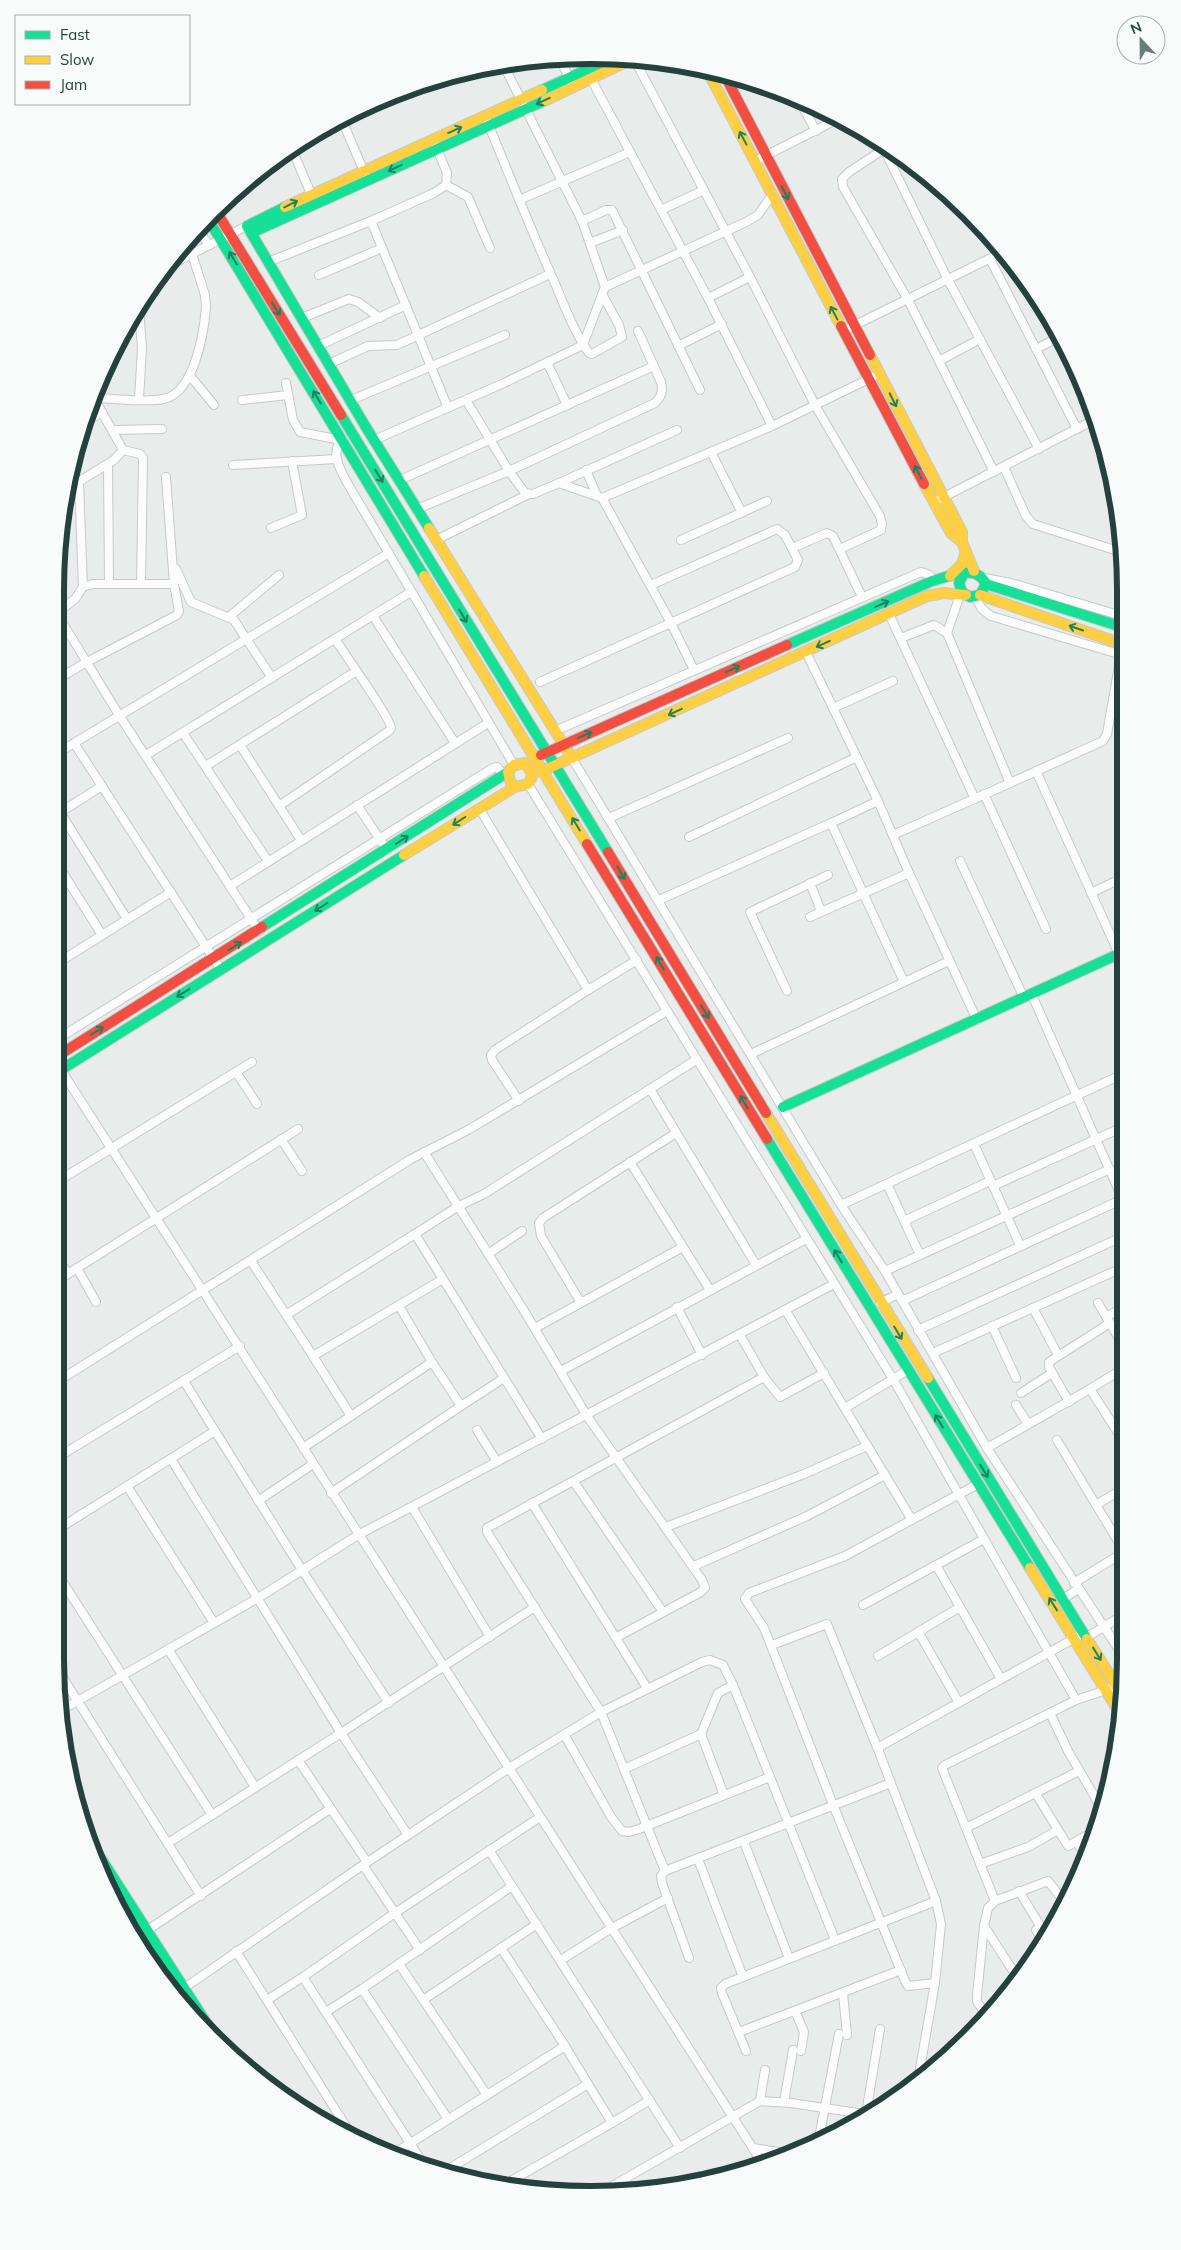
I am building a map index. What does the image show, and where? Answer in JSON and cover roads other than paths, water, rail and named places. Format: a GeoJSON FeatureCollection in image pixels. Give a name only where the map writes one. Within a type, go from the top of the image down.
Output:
{"type":"FeatureCollection","features":[{"type":"Feature","properties":{"kind":"street"},"geometry":{"type":"LineString","coordinates":[[589,75],[605,64]]}},
{"type":"Feature","properties":{"kind":"street"},"geometry":{"type":"LineString","coordinates":[[563,65],[572,83]]}},
{"type":"Feature","properties":{"kind":"street"},"geometry":{"type":"LineString","coordinates":[[181,259],[226,236],[249,229],[487,121],[525,110],[572,83],[616,65]]}},
{"type":"Feature","properties":{"kind":"street"},"geometry":{"type":"LineString","coordinates":[[638,66],[816,405],[882,524],[881,530],[877,533],[840,549]]}},
{"type":"Feature","properties":{"kind":"street"},"geometry":{"type":"LineString","coordinates":[[487,121],[550,274],[583,344],[589,353],[592,354],[617,341],[622,336],[619,325],[604,290],[582,221],[506,71]]}},
{"type":"Feature","properties":{"kind":"street"},"geometry":{"type":"LineString","coordinates":[[589,75],[722,324],[772,426]]}},
{"type":"Feature","properties":{"kind":"street"},"geometry":{"type":"LineString","coordinates":[[711,78],[868,379],[938,500],[962,532],[964,547],[962,564],[950,576]]}},
{"type":"Feature","properties":{"kind":"street"},"geometry":{"type":"LineString","coordinates":[[728,82],[879,374],[938,500]]}},
{"type":"Feature","properties":{"kind":"street"},"geometry":{"type":"LineString","coordinates":[[487,121],[520,100],[572,83]]}},
{"type":"Feature","properties":{"kind":"street"},"geometry":{"type":"LineString","coordinates":[[805,110],[816,131]]}},
{"type":"Feature","properties":{"kind":"street"},"geometry":{"type":"LineString","coordinates":[[755,160],[832,122]]}},
{"type":"Feature","properties":{"kind":"street"},"geometry":{"type":"LineString","coordinates":[[344,125],[366,176]]}},
{"type":"Feature","properties":{"kind":"street"},"geometry":{"type":"LineString","coordinates":[[435,144],[447,173],[446,185]]}},
{"type":"Feature","properties":{"kind":"street"},"geometry":{"type":"LineString","coordinates":[[879,151],[842,179],[843,187],[908,300],[994,472]]}},
{"type":"Feature","properties":{"kind":"street"},"geometry":{"type":"LineString","coordinates":[[519,200],[630,152]]}},
{"type":"Feature","properties":{"kind":"street"},"geometry":{"type":"LineString","coordinates":[[295,155],[311,194]]}},
{"type":"Feature","properties":{"kind":"street"},"geometry":{"type":"LineString","coordinates":[[887,156],[948,280],[1040,449]]}},
{"type":"Feature","properties":{"kind":"street"},"geometry":{"type":"LineString","coordinates":[[249,229],[311,194],[366,176]]}},
{"type":"Feature","properties":{"kind":"street"},"geometry":{"type":"LineString","coordinates":[[268,262],[371,221],[446,185]]}},
{"type":"Feature","properties":{"kind":"street"},"geometry":{"type":"LineString","coordinates":[[446,185],[468,198],[490,248]]}},
{"type":"Feature","properties":{"kind":"street"},"geometry":{"type":"LineString","coordinates":[[661,210],[704,190]]}},
{"type":"Feature","properties":{"kind":"street"},"geometry":{"type":"LineString","coordinates":[[374,440],[466,400],[583,344],[604,290],[758,215],[772,195]]}},
{"type":"Feature","properties":{"kind":"street"},"geometry":{"type":"LineString","coordinates":[[582,221],[610,209],[623,230],[641,271],[700,390]]}},
{"type":"Feature","properties":{"kind":"street"},"geometry":{"type":"LineString","coordinates":[[219,217],[226,236],[342,440],[404,543],[757,1124],[1115,1704]]}},
{"type":"Feature","properties":{"kind":"street"},"geometry":{"type":"LineString","coordinates":[[371,221],[448,408]]}},
{"type":"Feature","properties":{"kind":"street"},"geometry":{"type":"LineString","coordinates":[[213,223],[226,236],[354,435],[769,1117],[873,1292],[1085,1635],[1116,1677]]}},
{"type":"Feature","properties":{"kind":"street"},"geometry":{"type":"LineString","coordinates":[[249,229],[366,430],[400,480],[564,744],[841,1206],[885,1271],[987,1448],[1117,1646]]}},
{"type":"Feature","properties":{"kind":"street"},"geometry":{"type":"LineString","coordinates":[[590,243],[623,230]]}},
{"type":"Feature","properties":{"kind":"street"},"geometry":{"type":"LineString","coordinates":[[202,235],[209,245]]}},
{"type":"Feature","properties":{"kind":"street"},"geometry":{"type":"LineString","coordinates":[[319,275],[382,248]]}},
{"type":"Feature","properties":{"kind":"street"},"geometry":{"type":"LineString","coordinates":[[101,398],[162,400],[170,398],[177,393],[191,377],[206,307],[205,296],[192,254]]}},
{"type":"Feature","properties":{"kind":"street"},"geometry":{"type":"LineString","coordinates":[[843,331],[996,255]]}},
{"type":"Feature","properties":{"kind":"street"},"geometry":{"type":"LineString","coordinates":[[990,259],[1077,429]]}},
{"type":"Feature","properties":{"kind":"street"},"geometry":{"type":"LineString","coordinates":[[329,364],[368,346],[376,344],[392,346],[550,274]]}},
{"type":"Feature","properties":{"kind":"street"},"geometry":{"type":"LineString","coordinates":[[708,298],[750,276]]}},
{"type":"Feature","properties":{"kind":"street"},"geometry":{"type":"LineString","coordinates":[[302,318],[349,299],[358,302],[380,318]]}},
{"type":"Feature","properties":{"kind":"street"},"geometry":{"type":"LineString","coordinates":[[318,346],[406,305]]}},
{"type":"Feature","properties":{"kind":"street"},"geometry":{"type":"LineString","coordinates":[[139,399],[142,342],[140,318]]}},
{"type":"Feature","properties":{"kind":"street"},"geometry":{"type":"LineString","coordinates":[[678,346],[722,324]]}},
{"type":"Feature","properties":{"kind":"street"},"geometry":{"type":"LineString","coordinates":[[418,509],[509,471],[655,402],[661,397],[663,391],[661,382],[638,331]]}},
{"type":"Feature","properties":{"kind":"street"},"geometry":{"type":"LineString","coordinates":[[349,401],[505,335]]}},
{"type":"Feature","properties":{"kind":"street"},"geometry":{"type":"LineString","coordinates":[[938,361],[980,339]]}},
{"type":"Feature","properties":{"kind":"street"},"geometry":{"type":"LineString","coordinates":[[1036,349],[1054,340]]}},
{"type":"Feature","properties":{"kind":"street"},"geometry":{"type":"LineString","coordinates":[[547,362],[567,405]]}},
{"type":"Feature","properties":{"kind":"street"},"geometry":{"type":"LineString","coordinates":[[400,480],[654,366]]}},
{"type":"Feature","properties":{"kind":"street"},"geometry":{"type":"LineString","coordinates":[[559,483],[600,497],[772,426],[879,374]]}},
{"type":"Feature","properties":{"kind":"street"},"geometry":{"type":"LineString","coordinates":[[191,377],[214,405]]}},
{"type":"Feature","properties":{"kind":"street"},"geometry":{"type":"LineString","coordinates":[[286,383],[293,420],[300,432],[342,440]]}},
{"type":"Feature","properties":{"kind":"street"},"geometry":{"type":"LineString","coordinates":[[242,400],[288,395]]}},
{"type":"Feature","properties":{"kind":"street"},"geometry":{"type":"LineString","coordinates":[[466,400],[509,471],[522,489],[529,494]]}},
{"type":"Feature","properties":{"kind":"street"},"geometry":{"type":"LineString","coordinates":[[98,405],[123,450],[140,454],[143,458],[141,584]]}},
{"type":"Feature","properties":{"kind":"street"},"geometry":{"type":"LineString","coordinates":[[93,417],[102,412]]}},
{"type":"Feature","properties":{"kind":"street"},"geometry":{"type":"LineString","coordinates":[[938,500],[1089,422]]}},
{"type":"Feature","properties":{"kind":"street"},"geometry":{"type":"LineString","coordinates":[[112,430],[162,429]]}},
{"type":"Feature","properties":{"kind":"street"},"geometry":{"type":"LineString","coordinates":[[366,430],[342,440],[337,446],[336,459],[349,486],[488,723],[509,771],[510,781],[515,786]]}},
{"type":"Feature","properties":{"kind":"street"},"geometry":{"type":"LineString","coordinates":[[436,540],[529,494],[559,483],[677,430]]}},
{"type":"Feature","properties":{"kind":"street"},"geometry":{"type":"LineString","coordinates":[[75,484],[108,464],[123,450]]}},
{"type":"Feature","properties":{"kind":"street"},"geometry":{"type":"LineString","coordinates":[[711,452],[742,512]]}},
{"type":"Feature","properties":{"kind":"street"},"geometry":{"type":"LineString","coordinates":[[233,465],[336,459]]}},
{"type":"Feature","properties":{"kind":"street"},"geometry":{"type":"LineString","coordinates":[[271,528],[302,515],[292,462]]}},
{"type":"Feature","properties":{"kind":"street"},"geometry":{"type":"LineString","coordinates":[[108,464],[109,583]]}},
{"type":"Feature","properties":{"kind":"street"},"geometry":{"type":"LineString","coordinates":[[1004,467],[1026,516],[1033,524],[1115,550]]}},
{"type":"Feature","properties":{"kind":"street"},"geometry":{"type":"LineString","coordinates":[[586,470],[651,585],[694,670]]}},
{"type":"Feature","properties":{"kind":"street"},"geometry":{"type":"LineString","coordinates":[[64,675],[174,618],[179,611],[174,584],[166,477]]}},
{"type":"Feature","properties":{"kind":"street"},"geometry":{"type":"LineString","coordinates":[[64,607],[75,599],[83,588],[79,482]]}},
{"type":"Feature","properties":{"kind":"street"},"geometry":{"type":"LineString","coordinates":[[681,540],[767,502]]}},
{"type":"Feature","properties":{"kind":"street"},"geometry":{"type":"LineString","coordinates":[[540,682],[795,567],[798,560],[783,532],[777,529],[651,585]]}},
{"type":"Feature","properties":{"kind":"street"},"geometry":{"type":"LineString","coordinates":[[792,548],[828,533],[833,536],[862,597]]}},
{"type":"Feature","properties":{"kind":"street"},"geometry":{"type":"LineString","coordinates":[[404,543],[415,536]]}},
{"type":"Feature","properties":{"kind":"street"},"geometry":{"type":"LineString","coordinates":[[964,547],[974,571]]}},
{"type":"Feature","properties":{"kind":"street"},"geometry":{"type":"LineString","coordinates":[[64,749],[248,640],[389,553]]}},
{"type":"Feature","properties":{"kind":"street"},"geometry":{"type":"LineString","coordinates":[[173,558],[191,602],[230,616],[238,625],[272,678]]}},
{"type":"Feature","properties":{"kind":"street"},"geometry":{"type":"LineString","coordinates":[[64,1060],[214,958],[509,771],[546,752],[932,581],[974,571],[979,572],[985,581],[1117,625]]}},
{"type":"Feature","properties":{"kind":"street"},"geometry":{"type":"LineString","coordinates":[[555,731],[921,572],[930,575],[932,581]]}},
{"type":"Feature","properties":{"kind":"street"},"geometry":{"type":"LineString","coordinates":[[230,616],[279,575]]}},
{"type":"Feature","properties":{"kind":"street"},"geometry":{"type":"LineString","coordinates":[[963,575],[959,583],[982,609],[991,616],[1117,652]]}},
{"type":"Feature","properties":{"kind":"street"},"geometry":{"type":"LineString","coordinates":[[946,633],[970,596],[985,581],[1011,583],[1117,615]]}},
{"type":"Feature","properties":{"kind":"street"},"geometry":{"type":"LineString","coordinates":[[83,588],[109,583],[174,584]]}},
{"type":"Feature","properties":{"kind":"street"},"geometry":{"type":"LineString","coordinates":[[146,756],[411,592]]}},
{"type":"Feature","properties":{"kind":"street"},"geometry":{"type":"LineString","coordinates":[[64,1061],[221,970],[543,770],[927,596],[944,593],[970,596],[1117,642]]}},
{"type":"Feature","properties":{"kind":"street"},"geometry":{"type":"LineString","coordinates":[[889,614],[974,799]]}},
{"type":"Feature","properties":{"kind":"street"},"geometry":{"type":"LineString","coordinates":[[373,616],[455,743]]}},
{"type":"Feature","properties":{"kind":"street"},"geometry":{"type":"LineString","coordinates":[[64,625],[119,715],[259,931]]}},
{"type":"Feature","properties":{"kind":"street"},"geometry":{"type":"LineString","coordinates":[[901,638],[934,626],[946,633],[1010,783]]}},
{"type":"Feature","properties":{"kind":"street"},"geometry":{"type":"LineString","coordinates":[[279,806],[389,732],[391,728],[389,718],[355,672],[335,639]]}},
{"type":"Feature","properties":{"kind":"street"},"geometry":{"type":"LineString","coordinates":[[806,652],[878,801],[908,872],[977,1020]]}},
{"type":"Feature","properties":{"kind":"street"},"geometry":{"type":"LineString","coordinates":[[206,766],[355,672]]}},
{"type":"Feature","properties":{"kind":"street"},"geometry":{"type":"LineString","coordinates":[[893,835],[1103,741],[1107,734],[1117,676]]}},
{"type":"Feature","properties":{"kind":"street"},"geometry":{"type":"LineString","coordinates":[[833,708],[893,681]]}},
{"type":"Feature","properties":{"kind":"street"},"geometry":{"type":"LineString","coordinates":[[230,886],[488,723]]}},
{"type":"Feature","properties":{"kind":"street"},"geometry":{"type":"LineString","coordinates":[[183,733],[268,861]]}},
{"type":"Feature","properties":{"kind":"street"},"geometry":{"type":"LineString","coordinates":[[609,818],[788,738]]}},
{"type":"Feature","properties":{"kind":"street"},"geometry":{"type":"LineString","coordinates":[[74,743],[221,970]]}},
{"type":"Feature","properties":{"kind":"street"},"geometry":{"type":"LineString","coordinates":[[240,745],[302,840]]}},
{"type":"Feature","properties":{"kind":"street"},"geometry":{"type":"LineString","coordinates":[[690,836],[857,758]]}},
{"type":"Feature","properties":{"kind":"street"},"geometry":{"type":"LineString","coordinates":[[525,763],[529,766],[530,779],[696,1060],[893,1379],[1076,1700]]}},
{"type":"Feature","properties":{"kind":"street"},"geometry":{"type":"LineString","coordinates":[[64,1035],[493,768],[497,767],[509,771]]}},
{"type":"Feature","properties":{"kind":"street"},"geometry":{"type":"LineString","coordinates":[[1036,771],[1091,893],[1117,945]]}},
{"type":"Feature","properties":{"kind":"street"},"geometry":{"type":"LineString","coordinates":[[64,810],[102,786]]}},
{"type":"Feature","properties":{"kind":"street"},"geometry":{"type":"LineString","coordinates":[[984,794],[1046,929]]}},
{"type":"Feature","properties":{"kind":"street"},"geometry":{"type":"LineString","coordinates":[[659,900],[878,801]]}},
{"type":"Feature","properties":{"kind":"street"},"geometry":{"type":"LineString","coordinates":[[357,805],[387,850]]}},
{"type":"Feature","properties":{"kind":"street"},"geometry":{"type":"LineString","coordinates":[[479,808],[588,990]]}},
{"type":"Feature","properties":{"kind":"street"},"geometry":{"type":"LineString","coordinates":[[64,823],[127,919]]}},
{"type":"Feature","properties":{"kind":"street"},"geometry":{"type":"LineString","coordinates":[[831,823],[904,982]]}},
{"type":"Feature","properties":{"kind":"street"},"geometry":{"type":"LineString","coordinates":[[960,861],[1077,1096],[1117,1186]]}},
{"type":"Feature","properties":{"kind":"street"},"geometry":{"type":"LineString","coordinates":[[810,917],[908,872]]}},
{"type":"Feature","properties":{"kind":"street"},"geometry":{"type":"LineString","coordinates":[[64,875],[102,935]]}},
{"type":"Feature","properties":{"kind":"street"},"geometry":{"type":"LineString","coordinates":[[787,991],[750,912],[828,875]]}},
{"type":"Feature","properties":{"kind":"street"},"geometry":{"type":"LineString","coordinates":[[1091,893],[1117,880]]}},
{"type":"Feature","properties":{"kind":"street"},"geometry":{"type":"LineString","coordinates":[[810,883],[821,911]]}},
{"type":"Feature","properties":{"kind":"street"},"geometry":{"type":"LineString","coordinates":[[64,957],[171,892]]}},
{"type":"Feature","properties":{"kind":"street"},"geometry":{"type":"LineString","coordinates":[[783,1107],[1117,955]]}},
{"type":"Feature","properties":{"kind":"street"},"geometry":{"type":"LineString","coordinates":[[519,1101],[492,1060],[491,1055],[495,1050],[637,960]]}},
{"type":"Feature","properties":{"kind":"street"},"geometry":{"type":"LineString","coordinates":[[751,1054],[949,961]]}},
{"type":"Feature","properties":{"kind":"street"},"geometry":{"type":"LineString","coordinates":[[64,1377],[252,1261],[410,1159],[468,1130],[519,1101],[667,1011]]}},
{"type":"Feature","properties":{"kind":"street"},"geometry":{"type":"LineString","coordinates":[[286,1315],[458,1207],[484,1194],[696,1060]]}},
{"type":"Feature","properties":{"kind":"street"},"geometry":{"type":"LineString","coordinates":[[64,1178],[252,1062]]}},
{"type":"Feature","properties":{"kind":"street"},"geometry":{"type":"LineString","coordinates":[[236,1072],[257,1104]]}},
{"type":"Feature","properties":{"kind":"street"},"geometry":{"type":"LineString","coordinates":[[64,1076],[240,1346],[331,1493],[759,2158]]}},
{"type":"Feature","properties":{"kind":"street"},"geometry":{"type":"LineString","coordinates":[[841,1206],[1117,1077]]}},
{"type":"Feature","properties":{"kind":"street"},"geometry":{"type":"LineString","coordinates":[[650,1089],[756,1265]]}},
{"type":"Feature","properties":{"kind":"street"},"geometry":{"type":"LineString","coordinates":[[757,1124],[769,1117]]}},
{"type":"Feature","properties":{"kind":"street"},"geometry":{"type":"LineString","coordinates":[[64,1276],[298,1129]]}},
{"type":"Feature","properties":{"kind":"street"},"geometry":{"type":"LineString","coordinates":[[904,1221],[1117,1130]]}},
{"type":"Feature","properties":{"kind":"street"},"geometry":{"type":"LineString","coordinates":[[581,1303],[541,1236],[539,1223],[543,1218],[676,1133]]}},
{"type":"Feature","properties":{"kind":"street"},"geometry":{"type":"LineString","coordinates":[[281,1140],[302,1171]]}},
{"type":"Feature","properties":{"kind":"street"},"geometry":{"type":"LineString","coordinates":[[974,1144],[1020,1245]]}},
{"type":"Feature","properties":{"kind":"street"},"geometry":{"type":"LineString","coordinates":[[424,1152],[535,1328],[587,1416],[694,1566],[705,1588],[701,1592],[618,1637]]}},
{"type":"Feature","properties":{"kind":"street"},"geometry":{"type":"LineString","coordinates":[[630,1162],[710,1290]]}},
{"type":"Feature","properties":{"kind":"street"},"geometry":{"type":"LineString","coordinates":[[885,1271],[1110,1169]]}},
{"type":"Feature","properties":{"kind":"street"},"geometry":{"type":"LineString","coordinates":[[887,1184],[920,1255]]}},
{"type":"Feature","properties":{"kind":"street"},"geometry":{"type":"LineString","coordinates":[[880,1303],[900,1297],[1117,1203]]}},
{"type":"Feature","properties":{"kind":"street"},"geometry":{"type":"LineString","coordinates":[[488,1254],[522,1231]]}},
{"type":"Feature","properties":{"kind":"street"},"geometry":{"type":"LineString","coordinates":[[415,1234],[542,1439]]}},
{"type":"Feature","properties":{"kind":"street"},"geometry":{"type":"LineString","coordinates":[[561,1371],[806,1239]]}},
{"type":"Feature","properties":{"kind":"street"},"geometry":{"type":"LineString","coordinates":[[918,1330],[1117,1239]]}},
{"type":"Feature","properties":{"kind":"street"},"geometry":{"type":"LineString","coordinates":[[535,1328],[683,1247]]}},
{"type":"Feature","properties":{"kind":"street"},"geometry":{"type":"LineString","coordinates":[[252,1261],[351,1416]]}},
{"type":"Feature","properties":{"kind":"street"},"geometry":{"type":"LineString","coordinates":[[64,1268],[68,1274]]}},
{"type":"Feature","properties":{"kind":"street"},"geometry":{"type":"LineString","coordinates":[[77,1268],[96,1302]]}},
{"type":"Feature","properties":{"kind":"street"},"geometry":{"type":"LineString","coordinates":[[933,1353],[1117,1270]]}},
{"type":"Feature","properties":{"kind":"street"},"geometry":{"type":"LineString","coordinates":[[313,1356],[443,1279]]}},
{"type":"Feature","properties":{"kind":"street"},"geometry":{"type":"LineString","coordinates":[[66,1708],[258,1598],[358,1535],[587,1416],[834,1284]]}},
{"type":"Feature","properties":{"kind":"street"},"geometry":{"type":"LineString","coordinates":[[863,1297],[873,1292]]}},
{"type":"Feature","properties":{"kind":"street"},"geometry":{"type":"LineString","coordinates":[[1098,1303],[1117,1335]]}},
{"type":"Feature","properties":{"kind":"street"},"geometry":{"type":"LineString","coordinates":[[399,1306],[461,1406]]}},
{"type":"Feature","properties":{"kind":"street"},"geometry":{"type":"LineString","coordinates":[[677,1308],[702,1355]]}},
{"type":"Feature","properties":{"kind":"street"},"geometry":{"type":"LineString","coordinates":[[1032,1308],[1058,1355]]}},
{"type":"Feature","properties":{"kind":"street"},"geometry":{"type":"LineString","coordinates":[[786,1311],[912,1520]]}},
{"type":"Feature","properties":{"kind":"street"},"geometry":{"type":"LineString","coordinates":[[1068,1402],[1052,1374],[1049,1362],[1117,1313]]}},
{"type":"Feature","properties":{"kind":"street"},"geometry":{"type":"LineString","coordinates":[[992,1326],[1016,1378]]}},
{"type":"Feature","properties":{"kind":"street"},"geometry":{"type":"LineString","coordinates":[[740,1335],[764,1377],[780,1397],[824,1373]]}},
{"type":"Feature","properties":{"kind":"street"},"geometry":{"type":"LineString","coordinates":[[64,1453],[240,1346]]}},
{"type":"Feature","properties":{"kind":"street"},"geometry":{"type":"LineString","coordinates":[[303,1448],[432,1362]]}},
{"type":"Feature","properties":{"kind":"street"},"geometry":{"type":"LineString","coordinates":[[845,1408],[908,1370]]}},
{"type":"Feature","properties":{"kind":"street"},"geometry":{"type":"LineString","coordinates":[[987,1448],[1117,1372]]}},
{"type":"Feature","properties":{"kind":"street"},"geometry":{"type":"LineString","coordinates":[[1021,1393],[1052,1374]]}},
{"type":"Feature","properties":{"kind":"street"},"geometry":{"type":"LineString","coordinates":[[665,1871],[601,1712],[486,1528],[574,1482],[764,1377]]}},
{"type":"Feature","properties":{"kind":"street"},"geometry":{"type":"LineString","coordinates":[[331,1493],[504,1378]]}},
{"type":"Feature","properties":{"kind":"street"},"geometry":{"type":"LineString","coordinates":[[916,1383],[926,1378]]}},
{"type":"Feature","properties":{"kind":"street"},"geometry":{"type":"LineString","coordinates":[[184,1380],[258,1501],[389,1703]]}},
{"type":"Feature","properties":{"kind":"street"},"geometry":{"type":"LineString","coordinates":[[1090,1389],[1117,1431]]}},
{"type":"Feature","properties":{"kind":"street"},"geometry":{"type":"LineString","coordinates":[[1016,1405],[1028,1424]]}},
{"type":"Feature","properties":{"kind":"street"},"geometry":{"type":"LineString","coordinates":[[477,1430],[497,1462]]}},
{"type":"Feature","properties":{"kind":"street"},"geometry":{"type":"LineString","coordinates":[[64,1525],[215,1431]]}},
{"type":"Feature","properties":{"kind":"street"},"geometry":{"type":"LineString","coordinates":[[1057,1440],[1117,1540]]}},
{"type":"Feature","properties":{"kind":"street"},"geometry":{"type":"LineString","coordinates":[[666,1527],[804,1474],[867,1446]]}},
{"type":"Feature","properties":{"kind":"street"},"geometry":{"type":"LineString","coordinates":[[171,1459],[341,1733],[408,1834]]}},
{"type":"Feature","properties":{"kind":"street"},"geometry":{"type":"LineString","coordinates":[[258,1501],[313,1464]]}},
{"type":"Feature","properties":{"kind":"street"},"geometry":{"type":"LineString","coordinates":[[694,1566],[807,1516],[885,1475]]}},
{"type":"Feature","properties":{"kind":"street"},"geometry":{"type":"LineString","coordinates":[[574,1482],[663,1612]]}},
{"type":"Feature","properties":{"kind":"street"},"geometry":{"type":"LineString","coordinates":[[935,1982],[908,1986],[834,1807],[772,1645],[762,1622],[745,1599],[746,1596],[845,1556],[978,1484]]}},
{"type":"Feature","properties":{"kind":"street"},"geometry":{"type":"LineString","coordinates":[[127,1486],[214,1623]]}},
{"type":"Feature","properties":{"kind":"street"},"geometry":{"type":"LineString","coordinates":[[1096,1504],[1117,1492]]}},
{"type":"Feature","properties":{"kind":"street"},"geometry":{"type":"LineString","coordinates":[[532,1503],[618,1637],[647,1688]]}},
{"type":"Feature","properties":{"kind":"street"},"geometry":{"type":"LineString","coordinates":[[412,1507],[490,1637]]}},
{"type":"Feature","properties":{"kind":"street"},"geometry":{"type":"LineString","coordinates":[[1006,1530],[1016,1524]]}},
{"type":"Feature","properties":{"kind":"street"},"geometry":{"type":"LineString","coordinates":[[863,1605],[984,1539]]}},
{"type":"Feature","properties":{"kind":"street"},"geometry":{"type":"LineString","coordinates":[[1063,1599],[1076,1586],[1117,1557]]}},
{"type":"Feature","properties":{"kind":"street"},"geometry":{"type":"LineString","coordinates":[[936,1565],[1001,1680]]}},
{"type":"Feature","properties":{"kind":"street"},"geometry":{"type":"LineString","coordinates":[[64,1584],[212,1815]]}},
{"type":"Feature","properties":{"kind":"street"},"geometry":{"type":"LineString","coordinates":[[168,1843],[389,1703],[535,1607]]}},
{"type":"Feature","properties":{"kind":"street"},"geometry":{"type":"LineString","coordinates":[[878,1656],[960,1608]]}},
{"type":"Feature","properties":{"kind":"street"},"geometry":{"type":"LineString","coordinates":[[879,1752],[879,1747],[1049,1652],[1117,1619]]}},
{"type":"Feature","properties":{"kind":"street"},"geometry":{"type":"LineString","coordinates":[[772,1645],[827,1624],[936,1900],[940,1924],[935,1982],[920,2070]]}},
{"type":"Feature","properties":{"kind":"street"},"geometry":{"type":"LineString","coordinates":[[918,1632],[959,1703]]}},
{"type":"Feature","properties":{"kind":"street"},"geometry":{"type":"LineString","coordinates":[[168,1649],[255,1787]]}},
{"type":"Feature","properties":{"kind":"street"},"geometry":{"type":"LineString","coordinates":[[181,1990],[365,1863],[509,1768],[601,1712],[647,1688],[710,1660],[723,1665],[733,1685],[835,1940]]}},
{"type":"Feature","properties":{"kind":"street"},"geometry":{"type":"LineString","coordinates":[[65,1680],[201,1896]]}},
{"type":"Feature","properties":{"kind":"street"},"geometry":{"type":"LineString","coordinates":[[995,1901],[942,1768],[1076,1700],[1106,1690],[1116,1684]]}},
{"type":"Feature","properties":{"kind":"street"},"geometry":{"type":"LineString","coordinates":[[624,1769],[701,1734],[718,1693],[733,1685]]}},
{"type":"Feature","properties":{"kind":"street"},"geometry":{"type":"LineString","coordinates":[[1050,1713],[1079,1771],[1097,1802]]}},
{"type":"Feature","properties":{"kind":"street"},"geometry":{"type":"LineString","coordinates":[[564,1734],[616,1825],[622,1830],[629,1832],[770,1777]]}},
{"type":"Feature","properties":{"kind":"street"},"geometry":{"type":"LineString","coordinates":[[701,1734],[724,1795]]}},
{"type":"Feature","properties":{"kind":"street"},"geometry":{"type":"LineString","coordinates":[[298,1760],[420,1950]]}},
{"type":"Feature","properties":{"kind":"street"},"geometry":{"type":"LineString","coordinates":[[966,1828],[1079,1771]]}},
{"type":"Feature","properties":{"kind":"street"},"geometry":{"type":"LineString","coordinates":[[689,1958],[662,1883],[661,1876],[665,1871],[891,1784]]}},
{"type":"Feature","properties":{"kind":"street"},"geometry":{"type":"LineString","coordinates":[[1036,1794],[1068,1846],[1086,1836]]}},
{"type":"Feature","properties":{"kind":"street"},"geometry":{"type":"LineString","coordinates":[[146,1931],[330,1809]]}},
{"type":"Feature","properties":{"kind":"street"},"geometry":{"type":"LineString","coordinates":[[267,2000],[540,1817]]}},
{"type":"Feature","properties":{"kind":"street"},"geometry":{"type":"LineString","coordinates":[[980,1864],[1028,1847],[1058,1830]]}},
{"type":"Feature","properties":{"kind":"street"},"geometry":{"type":"LineString","coordinates":[[744,1842],[788,1958]]}},
{"type":"Feature","properties":{"kind":"street"},"geometry":{"type":"LineString","coordinates":[[1077,1842],[1082,1849]]}},
{"type":"Feature","properties":{"kind":"street"},"geometry":{"type":"LineString","coordinates":[[489,1850],[680,2148]]}},
{"type":"Feature","properties":{"kind":"street"},"geometry":{"type":"LineString","coordinates":[[698,1859],[743,1976]]}},
{"type":"Feature","properties":{"kind":"street"},"geometry":{"type":"LineString","coordinates":[[109,1872],[146,1931],[171,1977]]}},
{"type":"Feature","properties":{"kind":"street"},"geometry":{"type":"LineString","coordinates":[[983,2011],[977,2001],[977,1995],[984,1926],[988,1908],[995,1901],[1048,1881],[1060,1897]]}},
{"type":"Feature","properties":{"kind":"street"},"geometry":{"type":"LineString","coordinates":[[326,2012],[512,1886]]}},
{"type":"Feature","properties":{"kind":"street"},"geometry":{"type":"LineString","coordinates":[[1019,1892],[1041,1933]]}},
{"type":"Feature","properties":{"kind":"street"},"geometry":{"type":"LineString","coordinates":[[561,1960],[610,1929],[668,1898]]}},
{"type":"Feature","properties":{"kind":"street"},"geometry":{"type":"LineString","coordinates":[[746,2050],[721,1988],[743,1976],[936,1900]]}},
{"type":"Feature","properties":{"kind":"street"},"geometry":{"type":"LineString","coordinates":[[424,2000],[537,1924]]}},
{"type":"Feature","properties":{"kind":"street"},"geometry":{"type":"LineString","coordinates":[[984,1926],[1014,1972]]}},
{"type":"Feature","properties":{"kind":"street"},"geometry":{"type":"LineString","coordinates":[[501,1948],[612,2123]]}},
{"type":"Feature","properties":{"kind":"street"},"geometry":{"type":"LineString","coordinates":[[236,1952],[346,2126]]}},
{"type":"Feature","properties":{"kind":"street"},"geometry":{"type":"LineString","coordinates":[[399,1964],[487,2095]]}},
{"type":"Feature","properties":{"kind":"street"},"geometry":{"type":"LineString","coordinates":[[739,2032],[901,1970]]}},
{"type":"Feature","properties":{"kind":"street"},"geometry":{"type":"LineString","coordinates":[[303,1976],[419,2157]]}},
{"type":"Feature","properties":{"kind":"street"},"geometry":{"type":"LineString","coordinates":[[362,1989],[448,2119]]}},
{"type":"Feature","properties":{"kind":"street"},"geometry":{"type":"LineString","coordinates":[[820,2133],[843,2034],[843,1993]]}},
{"type":"Feature","properties":{"kind":"street"},"geometry":{"type":"LineString","coordinates":[[784,2102],[797,2051],[804,2032],[795,2011]]}},
{"type":"Feature","properties":{"kind":"street"},"geometry":{"type":"LineString","coordinates":[[869,2106],[880,2029]]}},
{"type":"Feature","properties":{"kind":"street"},"geometry":{"type":"LineString","coordinates":[[399,2150],[564,2046]]}},
{"type":"Feature","properties":{"kind":"street"},"geometry":{"type":"LineString","coordinates":[[760,2102],[765,2070]]}},
{"type":"Feature","properties":{"kind":"street"},"geometry":{"type":"LineString","coordinates":[[451,2167],[588,2084]]}},
{"type":"Feature","properties":{"kind":"street"},"geometry":{"type":"LineString","coordinates":[[512,2180],[650,2100]]}},
{"type":"Feature","properties":{"kind":"street"},"geometry":{"type":"LineString","coordinates":[[614,2185],[760,2102],[784,2102],[859,2113]]}},
{"type":"Feature","properties":{"kind":"street"},"geometry":{"type":"LineString","coordinates":[[334,2120],[340,2116]]}},
{"type":"Feature","properties":{"kind":"street"},"geometry":{"type":"LineString","coordinates":[[753,2148],[777,2152]]}}]}
